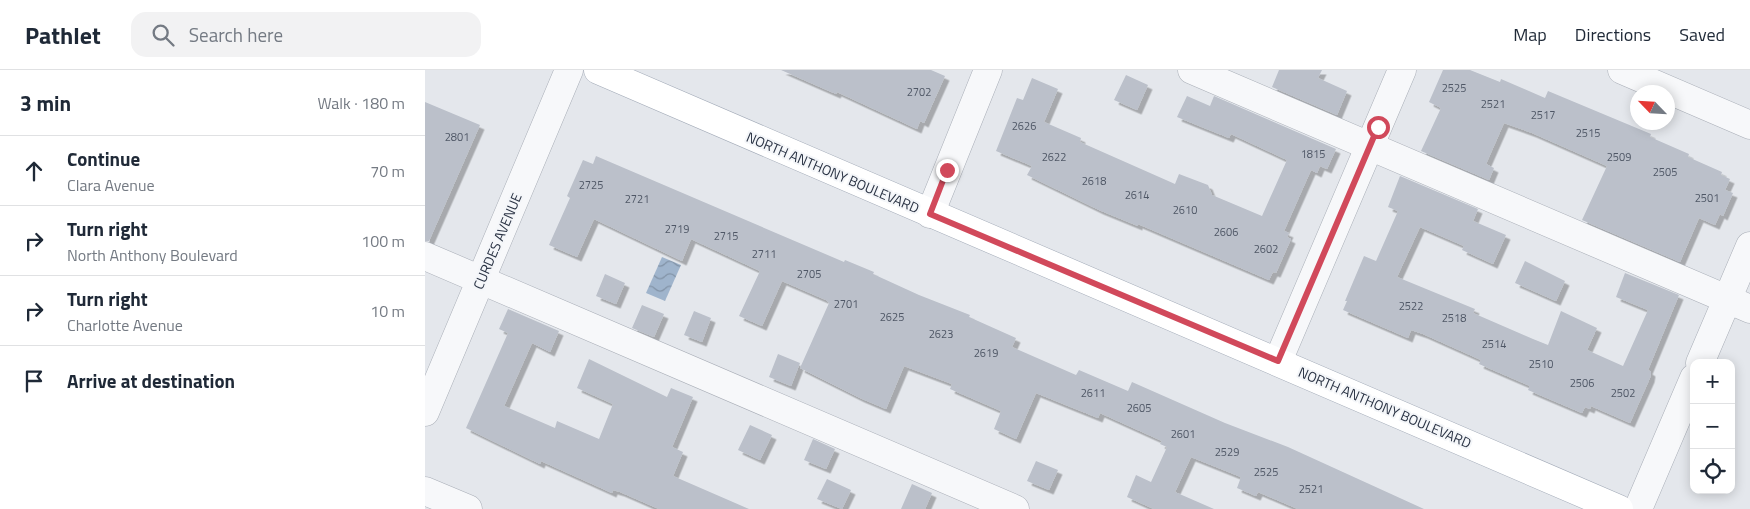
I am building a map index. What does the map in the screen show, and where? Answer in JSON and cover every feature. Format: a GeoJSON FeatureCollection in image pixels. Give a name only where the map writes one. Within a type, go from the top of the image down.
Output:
{"type":"FeatureCollection","features":[{"type":"Feature","properties":{"kind":"main road","name":"NORTH ANTHONY BOULEVARD"},"geometry":{"type":"LineString","coordinates":[[598,70],[1619,509]]}},
{"type":"Feature","properties":{"kind":"street","name":"CURDES AVENUE"},"geometry":{"type":"LineString","coordinates":[[425,412],[569,70]]}},
{"type":"Feature","properties":{"kind":"street"},"geometry":{"type":"LineString","coordinates":[[930,214],[988,70]]}},
{"type":"Feature","properties":{"kind":"street"},"geometry":{"type":"LineString","coordinates":[[1192,70],[1739,304]]}},
{"type":"Feature","properties":{"kind":"street"},"geometry":{"type":"LineString","coordinates":[[1278,361],[1402,70]]}},
{"type":"Feature","properties":{"kind":"street"},"geometry":{"type":"LineString","coordinates":[[1622,70],[1750,126]]}},
{"type":"Feature","properties":{"kind":"street"},"geometry":{"type":"LineString","coordinates":[[1703,359],[1739,304],[1750,246]]}},
{"type":"Feature","properties":{"kind":"street"},"geometry":{"type":"LineString","coordinates":[[425,256],[1015,509]]}},
{"type":"Feature","properties":{"kind":"street"},"geometry":{"type":"LineString","coordinates":[[1638,509],[1690,387]]}},
{"type":"Feature","properties":{"kind":"street"},"geometry":{"type":"LineString","coordinates":[[425,491],[468,509]]}},
{"type":"Feature","properties":{"kind":"water"},"geometry":{"type":"Polygon","coordinates":[[[662,257],[681,265],[665,301],[646,293],[662,257]]]}},
{"type":"Feature","properties":{"kind":"building"},"geometry":{"type":"Polygon","coordinates":[[[781,70],[931,70],[945,76],[924,123],[920,121],[917,129],[837,92],[836,94],[781,70]]]}},
{"type":"Feature","properties":{"kind":"building"},"geometry":{"type":"Polygon","coordinates":[[[1279,70],[1322,70],[1318,78],[1347,91],[1337,115],[1272,87],[1279,70]]]}},
{"type":"Feature","properties":{"kind":"building"},"geometry":{"type":"Polygon","coordinates":[[[1443,70],[1470,70],[1500,82],[1501,79],[1545,98],[1548,91],[1630,125],[1630,130],[1641,130],[1651,134],[1650,137],[1689,154],[1688,157],[1722,172],[1721,175],[1730,179],[1725,190],[1733,193],[1723,216],[1720,214],[1715,225],[1699,218],[1680,262],[1582,220],[1607,166],[1532,133],[1504,123],[1486,164],[1494,168],[1489,180],[1421,151],[1441,108],[1429,102],[1443,70]]]}},
{"type":"Feature","properties":{"kind":"building"},"geometry":{"type":"Polygon","coordinates":[[[1126,75],[1148,85],[1137,110],[1114,100],[1126,75]]]}},
{"type":"Feature","properties":{"kind":"building"},"geometry":{"type":"Polygon","coordinates":[[[1032,78],[1058,89],[1044,122],[1081,138],[1080,142],[1175,184],[1179,174],[1208,185],[1212,195],[1262,216],[1287,160],[1231,134],[1229,138],[1177,117],[1187,96],[1210,106],[1214,96],[1336,149],[1327,169],[1320,166],[1317,173],[1311,170],[1284,231],[1289,233],[1287,237],[1291,239],[1276,273],[1273,272],[1269,280],[1138,224],[1138,226],[1099,210],[1027,175],[1032,166],[996,151],[1017,98],[1023,100],[1032,78]]]}},
{"type":"Feature","properties":{"kind":"building"},"geometry":{"type":"Polygon","coordinates":[[[425,102],[480,125],[429,241],[425,241],[425,102]]]}},
{"type":"Feature","properties":{"kind":"building"},"geometry":{"type":"Polygon","coordinates":[[[596,156],[844,262],[845,260],[874,272],[873,274],[919,295],[970,315],[969,317],[1016,338],[1012,347],[1076,375],[1079,370],[1128,391],[1132,382],[1225,423],[1288,447],[1424,509],[1298,509],[1258,492],[1256,496],[1237,488],[1241,477],[1191,457],[1175,492],[1214,509],[1154,509],[1127,497],[1136,475],[1151,482],[1167,447],[1160,444],[1162,441],[1100,413],[1098,418],[1036,393],[1016,439],[994,429],[1001,411],[950,389],[952,384],[904,366],[886,409],[860,398],[800,368],[829,303],[826,300],[782,281],[762,326],[739,316],[760,271],[691,239],[682,261],[594,219],[577,257],[549,245],[570,198],[567,196],[583,160],[593,164],[596,156]]]}},
{"type":"Feature","properties":{"kind":"building"},"geometry":{"type":"Polygon","coordinates":[[[1400,176],[1478,209],[1473,221],[1506,235],[1493,264],[1462,250],[1464,246],[1420,227],[1397,277],[1475,309],[1473,313],[1533,339],[1548,345],[1561,311],[1597,328],[1587,350],[1623,366],[1648,310],[1616,297],[1625,273],[1679,295],[1648,370],[1651,372],[1650,378],[1630,423],[1591,406],[1590,409],[1585,407],[1582,413],[1528,390],[1530,386],[1479,364],[1481,360],[1423,334],[1411,330],[1408,338],[1343,310],[1364,256],[1376,261],[1398,211],[1388,207],[1400,176]]]}},
{"type":"Feature","properties":{"kind":"building"},"geometry":{"type":"Polygon","coordinates":[[[1525,261],[1565,281],[1556,301],[1515,283],[1525,261]]]}},
{"type":"Feature","properties":{"kind":"building"},"geometry":{"type":"Polygon","coordinates":[[[605,274],[625,283],[616,304],[596,296],[605,274]]]}},
{"type":"Feature","properties":{"kind":"building"},"geometry":{"type":"Polygon","coordinates":[[[642,305],[664,314],[654,337],[632,328],[642,305]]]}},
{"type":"Feature","properties":{"kind":"building"},"geometry":{"type":"Polygon","coordinates":[[[508,309],[559,331],[550,352],[532,343],[504,406],[555,428],[557,421],[599,439],[613,404],[577,388],[589,359],[667,397],[671,388],[693,397],[672,447],[683,452],[673,476],[749,509],[659,509],[620,492],[613,490],[612,493],[541,461],[540,464],[466,428],[508,333],[499,329],[508,309]]]}},
{"type":"Feature","properties":{"kind":"building"},"geometry":{"type":"Polygon","coordinates":[[[694,311],[711,318],[702,342],[684,335],[694,311]]]}},
{"type":"Feature","properties":{"kind":"building"},"geometry":{"type":"Polygon","coordinates":[[[778,354],[800,363],[791,386],[769,377],[778,354]]]}},
{"type":"Feature","properties":{"kind":"building"},"geometry":{"type":"Polygon","coordinates":[[[750,425],[772,435],[760,460],[738,450],[750,425]]]}},
{"type":"Feature","properties":{"kind":"building"},"geometry":{"type":"Polygon","coordinates":[[[813,439],[835,449],[826,469],[804,460],[813,439]]]}},
{"type":"Feature","properties":{"kind":"building"},"geometry":{"type":"Polygon","coordinates":[[[1036,461],[1058,470],[1049,490],[1027,481],[1036,461]]]}},
{"type":"Feature","properties":{"kind":"building"},"geometry":{"type":"Polygon","coordinates":[[[827,479],[851,490],[842,509],[817,499],[827,479]]]}},
{"type":"Feature","properties":{"kind":"building"},"geometry":{"type":"Polygon","coordinates":[[[912,484],[932,493],[925,509],[901,509],[912,484]]]}},
{"type":"Feature","properties":{"kind":"route"},"geometry":{"type":"LineString","coordinates":[[947,170],[930,214],[1278,361],[1378,127]]}}]}
